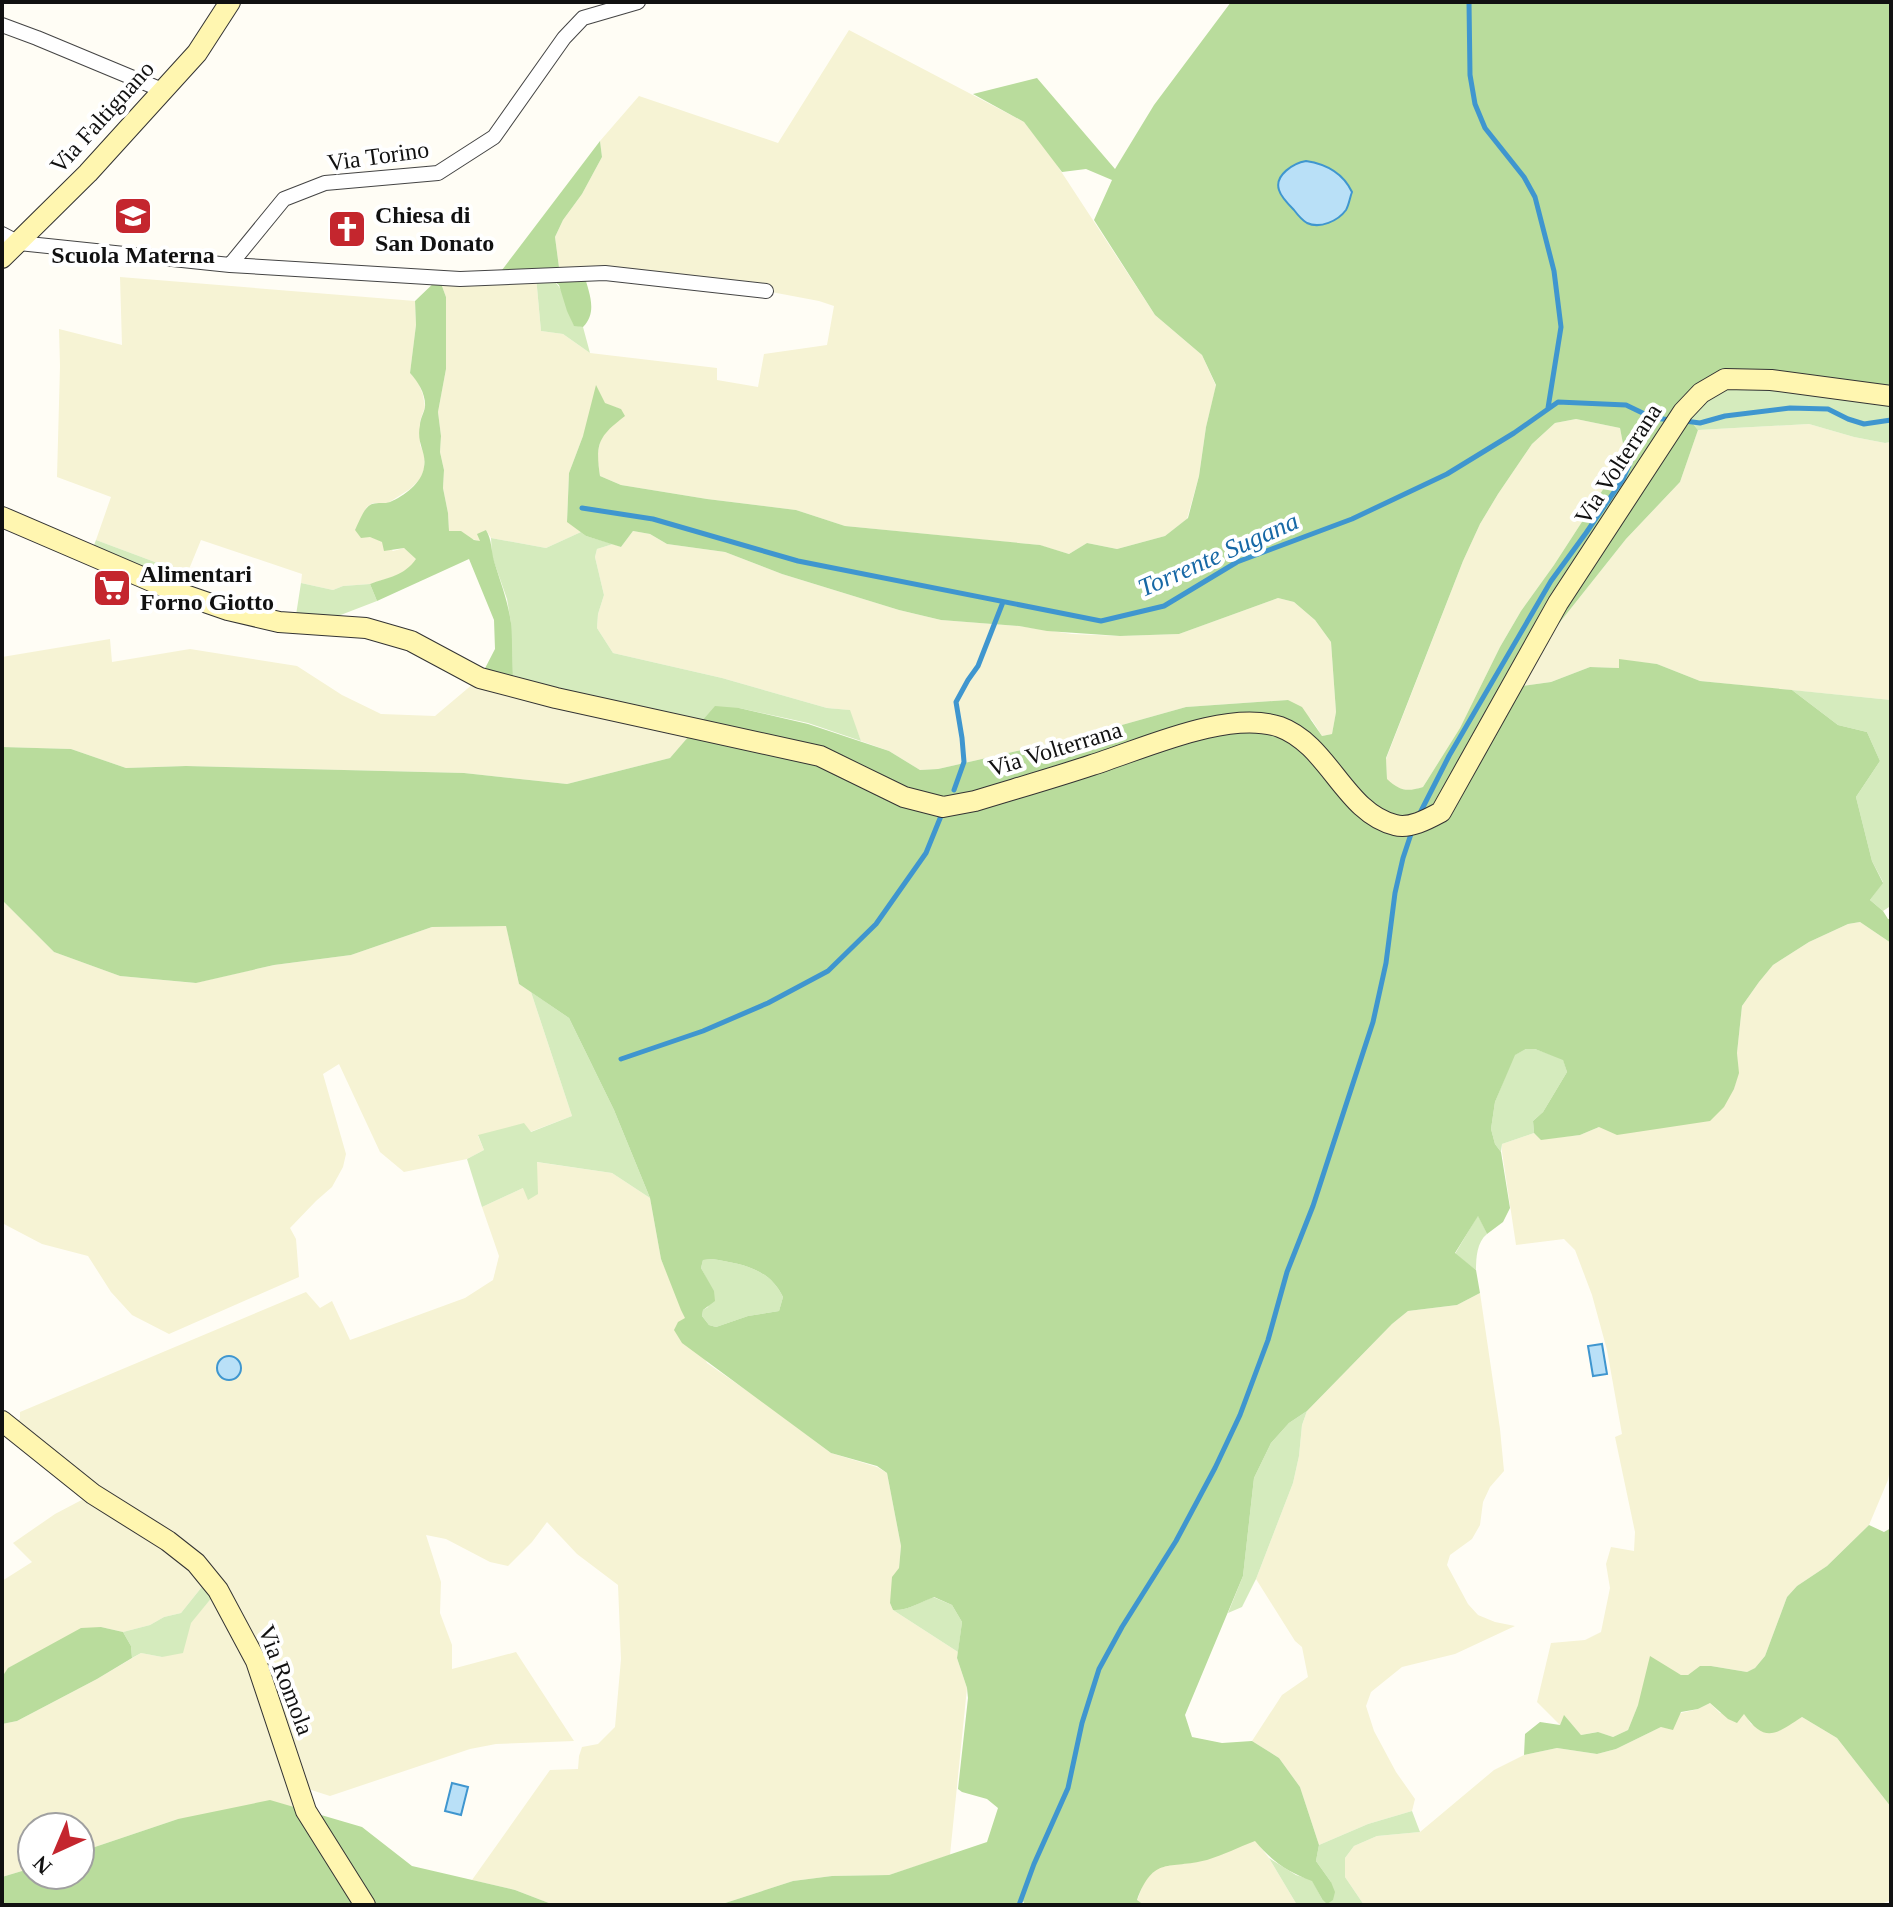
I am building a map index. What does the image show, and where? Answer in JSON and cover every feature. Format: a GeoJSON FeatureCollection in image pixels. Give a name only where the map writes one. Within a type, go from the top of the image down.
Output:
{"type":"FeatureCollection","features":[{"type":"Feature","properties":{"kind":"main road","name":"Via Faltignano"},"geometry":{"type":"LineString","coordinates":[[2,258],[10,239],[88,173],[197,53],[230,2]]}},
{"type":"Feature","properties":{"kind":"main road","name":"Via Volterrana"},"geometry":{"type":"LineString","coordinates":[[2,517],[179,593],[228,610],[279,622],[366,628],[411,641],[480,678],[556,698],[820,756],[904,797],[943,807],[975,801],[1184,735],[1229,723],[1260,722],[1283,728],[1308,744],[1354,798],[1374,816],[1397,826],[1441,812],[1558,603],[1683,412],[1701,393],[1725,379],[1771,380],[1891,396]]}},
{"type":"Feature","properties":{"kind":"main road","name":"Via Romola"},"geometry":{"type":"LineString","coordinates":[[2,1421],[93,1494],[168,1541],[196,1563],[218,1590],[256,1661],[306,1811],[365,1905]]}},
{"type":"Feature","properties":{"kind":"street","name":"Via Torino"},"geometry":{"type":"LineString","coordinates":[[230,265],[284,199],[325,183],[438,173],[494,137],[564,38],[583,18],[638,2]]}},
{"type":"Feature","properties":{"kind":"street"},"geometry":{"type":"LineString","coordinates":[[2,25],[162,90]]}},
{"type":"Feature","properties":{"kind":"street"},"geometry":{"type":"LineString","coordinates":[[10,239],[230,265],[460,279],[605,273],[766,291]]}},
{"type":"Feature","properties":{"kind":"shaded area"},"geometry":{"type":"Polygon","coordinates":[[[849,30],[1024,122],[1051,156],[1155,315],[1202,355],[1216,386],[1199,476],[1187,519],[1165,536],[1117,549],[1087,543],[1069,554],[1039,545],[845,526],[796,510],[621,485],[600,476],[597,457],[601,437],[621,409],[605,404],[583,436],[569,473],[567,521],[581,532],[546,548],[491,538],[486,530],[481,542],[449,531],[438,412],[446,369],[446,297],[439,278],[536,276],[541,331],[563,334],[590,353],[717,368],[717,380],[758,387],[764,354],[827,345],[834,306],[766,291],[560,275],[555,237],[602,157],[600,141],[639,96],[778,143],[849,30]]]}},
{"type":"Feature","properties":{"kind":"shaded area"},"geometry":{"type":"Polygon","coordinates":[[[120,277],[415,301],[416,325],[410,373],[418,382],[425,407],[420,421],[424,469],[421,478],[410,489],[388,503],[373,503],[367,507],[355,530],[383,542],[393,551],[404,548],[417,559],[409,569],[370,584],[333,590],[301,583],[302,574],[201,540],[187,574],[96,540],[111,497],[57,477],[59,329],[122,345],[120,277]]]}},
{"type":"Feature","properties":{"kind":"shaded area"},"geometry":{"type":"Polygon","coordinates":[[[1576,419],[1620,428],[1624,449],[1613,474],[1521,611],[1460,728],[1423,787],[1411,791],[1396,788],[1387,780],[1386,759],[1480,524],[1532,444],[1555,423],[1576,419]]]}},
{"type":"Feature","properties":{"kind":"shaded area"},"geometry":{"type":"Polygon","coordinates":[[[1809,424],[1854,437],[1891,442],[1891,700],[1700,681],[1657,664],[1619,660],[1620,668],[1590,667],[1551,682],[1522,686],[1541,646],[1626,539],[1680,482],[1698,430],[1809,424]]]}},
{"type":"Feature","properties":{"kind":"shaded area"},"geometry":{"type":"Polygon","coordinates":[[[633,531],[650,534],[667,544],[725,552],[782,574],[941,620],[1072,634],[1179,634],[1278,598],[1294,602],[1315,620],[1331,642],[1336,712],[1332,734],[1322,736],[1312,720],[1288,700],[1186,707],[1079,737],[938,769],[920,770],[889,751],[861,741],[849,710],[827,708],[722,678],[613,653],[597,628],[604,595],[595,557],[597,549],[613,544],[621,547],[633,531]]]}},
{"type":"Feature","properties":{"kind":"shaded area"},"geometry":{"type":"Polygon","coordinates":[[[110,639],[112,662],[190,649],[297,666],[342,695],[381,714],[435,716],[480,678],[696,729],[670,758],[567,784],[464,773],[186,766],[126,768],[71,749],[2,747],[2,657],[110,639]]]}},
{"type":"Feature","properties":{"kind":"shaded area"},"geometry":{"type":"Polygon","coordinates":[[[2,900],[54,952],[120,976],[195,983],[274,965],[351,955],[432,927],[506,925],[519,984],[531,992],[572,1116],[530,1132],[478,1136],[484,1150],[467,1159],[404,1172],[380,1152],[339,1064],[323,1074],[346,1154],[332,1187],[290,1228],[296,1239],[299,1277],[169,1334],[132,1315],[111,1292],[88,1256],[42,1244],[2,1223],[2,900]]]}},
{"type":"Feature","properties":{"kind":"shaded area"},"geometry":{"type":"Polygon","coordinates":[[[1860,922],[1891,943],[1891,1463],[1888,1480],[1869,1525],[1827,1566],[1797,1586],[1787,1597],[1765,1656],[1755,1668],[1747,1672],[1711,1666],[1688,1675],[1673,1671],[1638,1705],[1628,1730],[1613,1737],[1597,1732],[1581,1735],[1564,1716],[1560,1725],[1537,1702],[1551,1643],[1585,1640],[1601,1632],[1610,1588],[1606,1564],[1611,1547],[1634,1551],[1635,1532],[1615,1437],[1622,1434],[1607,1350],[1592,1295],[1575,1250],[1564,1239],[1516,1245],[1502,1144],[1534,1133],[1541,1139],[1580,1135],[1734,1089],[1738,1073],[1742,1006],[1759,982],[1773,965],[1809,942],[1848,924],[1860,922]]]}},
{"type":"Feature","properties":{"kind":"shaded area"},"geometry":{"type":"Polygon","coordinates":[[[536,1162],[612,1173],[650,1198],[661,1259],[707,1363],[831,1453],[887,1473],[901,1546],[890,1603],[893,1610],[958,1652],[957,1658],[967,1688],[950,1855],[889,1875],[832,1876],[793,1881],[719,1905],[554,1905],[515,1890],[472,1880],[550,1770],[578,1769],[582,1747],[598,1744],[615,1727],[621,1659],[618,1585],[577,1554],[547,1522],[508,1566],[490,1562],[446,1539],[426,1535],[441,1582],[440,1613],[452,1645],[452,1669],[516,1652],[574,1741],[496,1744],[470,1749],[330,1796],[305,1788],[217,1574],[13,1423],[20,1419],[20,1412],[306,1292],[320,1308],[332,1301],[350,1340],[465,1298],[493,1280],[499,1256],[482,1207],[523,1188],[536,1162]]]}},
{"type":"Feature","properties":{"kind":"shaded area"},"geometry":{"type":"Polygon","coordinates":[[[1480,1293],[1504,1471],[1490,1487],[1483,1502],[1480,1525],[1472,1539],[1450,1555],[1447,1565],[1468,1604],[1478,1615],[1515,1626],[1455,1654],[1402,1667],[1371,1692],[1366,1706],[1374,1731],[1415,1799],[1412,1811],[1368,1824],[1319,1845],[1300,1787],[1279,1758],[1252,1741],[1282,1695],[1308,1677],[1302,1647],[1295,1641],[1256,1579],[1293,1483],[1307,1411],[1408,1311],[1457,1305],[1480,1293]]]}},
{"type":"Feature","properties":{"kind":"shaded area"},"geometry":{"type":"Polygon","coordinates":[[[93,1494],[209,1578],[181,1613],[123,1632],[101,1627],[23,1660],[9,1668],[2,1677],[2,1581],[32,1562],[13,1543],[55,1514],[93,1494]]]}},
{"type":"Feature","properties":{"kind":"shaded area"},"geometry":{"type":"Polygon","coordinates":[[[218,1590],[306,1811],[178,1819],[96,1847],[96,1811],[16,1811],[16,1873],[2,1877],[2,1724],[17,1721],[141,1653],[162,1657],[218,1590]]]}},
{"type":"Feature","properties":{"kind":"shaded area"},"geometry":{"type":"Polygon","coordinates":[[[1710,1703],[1720,1713],[1744,1713],[1751,1724],[1776,1732],[1802,1717],[1837,1738],[1891,1807],[1891,1900],[1879,1905],[1364,1905],[1345,1877],[1345,1858],[1354,1846],[1377,1836],[1420,1832],[1494,1770],[1524,1755],[1557,1748],[1597,1754],[1616,1749],[1661,1727],[1681,1713],[1710,1703]]]}},
{"type":"Feature","properties":{"kind":"shaded area"},"geometry":{"type":"Polygon","coordinates":[[[1255,1840],[1297,1905],[1144,1905],[1137,1901],[1145,1879],[1159,1867],[1208,1859],[1255,1840]]]}},
{"type":"Feature","properties":{"kind":"green space"},"geometry":{"type":"Polygon","coordinates":[[[1231,2],[1891,2],[1891,396],[1725,379],[1683,412],[1698,430],[1680,482],[1626,539],[1541,646],[1522,686],[1551,682],[1590,667],[1619,668],[1619,659],[1657,664],[1700,681],[1792,690],[1838,725],[1867,732],[1880,761],[1856,797],[1872,861],[1883,883],[1870,900],[1891,919],[1891,943],[1860,922],[1848,924],[1809,942],[1773,965],[1742,1006],[1737,1053],[1739,1073],[1724,1107],[1710,1121],[1617,1135],[1599,1127],[1580,1135],[1541,1140],[1534,1133],[1533,1121],[1543,1112],[1567,1072],[1563,1060],[1535,1049],[1526,1049],[1515,1055],[1495,1102],[1491,1129],[1501,1152],[1510,1208],[1503,1222],[1487,1234],[1478,1216],[1455,1253],[1476,1270],[1480,1293],[1457,1305],[1408,1311],[1271,1443],[1254,1478],[1243,1576],[1185,1715],[1192,1737],[1222,1743],[1252,1741],[1279,1758],[1300,1787],[1319,1845],[1316,1861],[1331,1882],[1335,1892],[1333,1900],[1327,1904],[1312,1881],[1280,1865],[1255,1841],[1207,1860],[1156,1870],[1143,1886],[1137,1900],[1144,1905],[1025,1905],[1023,1901],[1013,1905],[719,1905],[793,1881],[832,1876],[889,1875],[987,1842],[998,1808],[987,1799],[958,1789],[968,1698],[957,1658],[962,1622],[952,1605],[934,1597],[909,1608],[893,1610],[890,1603],[892,1577],[899,1568],[901,1546],[887,1473],[877,1466],[831,1453],[682,1343],[674,1330],[678,1322],[685,1318],[661,1259],[650,1198],[614,1110],[569,1018],[519,984],[506,926],[432,927],[351,955],[274,965],[196,983],[120,976],[54,952],[2,900],[2,747],[71,749],[126,768],[186,766],[464,773],[567,784],[670,758],[715,706],[739,708],[808,724],[889,751],[920,770],[938,769],[1079,737],[1186,707],[1288,700],[1302,707],[1322,736],[1332,734],[1336,712],[1331,642],[1315,620],[1294,602],[1278,598],[1179,634],[1120,636],[941,620],[782,574],[725,552],[667,544],[650,534],[633,531],[621,547],[586,536],[567,522],[569,473],[583,436],[596,385],[605,403],[621,409],[625,416],[604,435],[598,456],[600,476],[621,485],[796,510],[845,526],[1040,545],[1069,554],[1087,543],[1117,549],[1165,536],[1188,518],[1216,385],[1202,355],[1155,315],[1094,220],[1112,180],[1086,169],[1062,172],[1024,122],[973,94],[1037,78],[1115,169],[1154,105],[1231,2]],[[1576,419],[1555,423],[1532,444],[1480,524],[1386,758],[1387,779],[1400,788],[1423,787],[1460,728],[1521,611],[1613,474],[1624,449],[1620,428],[1576,419]],[[712,1259],[703,1260],[701,1268],[714,1291],[715,1301],[703,1310],[702,1316],[709,1325],[716,1327],[748,1316],[779,1311],[783,1297],[770,1280],[754,1269],[712,1259]]]}},
{"type":"Feature","properties":{"kind":"green space"},"geometry":{"type":"Polygon","coordinates":[[[600,141],[602,157],[555,237],[560,275],[584,274],[590,295],[588,321],[583,327],[574,326],[559,285],[547,276],[502,270],[600,141]]]}},
{"type":"Feature","properties":{"kind":"green space"},"geometry":{"type":"Polygon","coordinates":[[[536,276],[553,280],[558,286],[574,325],[583,327],[590,353],[563,334],[541,331],[536,276]]]}},
{"type":"Feature","properties":{"kind":"green space"},"geometry":{"type":"Polygon","coordinates":[[[439,278],[446,297],[446,369],[438,412],[449,531],[461,531],[480,541],[477,534],[486,530],[488,534],[510,615],[514,687],[480,678],[495,649],[494,620],[469,559],[377,601],[370,584],[401,573],[416,559],[404,548],[384,551],[382,542],[370,537],[361,538],[355,530],[369,506],[390,502],[401,496],[416,484],[423,473],[425,462],[419,432],[425,402],[421,388],[410,373],[416,325],[415,301],[439,278]]]}},
{"type":"Feature","properties":{"kind":"green space"},"geometry":{"type":"Polygon","coordinates":[[[1725,379],[1891,396],[1891,442],[1854,437],[1809,424],[1698,430],[1683,412],[1725,379]]]}},
{"type":"Feature","properties":{"kind":"green space"},"geometry":{"type":"Polygon","coordinates":[[[581,532],[613,544],[597,549],[595,557],[604,595],[597,628],[613,653],[722,678],[827,708],[850,710],[861,741],[808,723],[739,708],[696,729],[514,687],[511,623],[507,599],[492,556],[491,538],[546,548],[581,532]]]}},
{"type":"Feature","properties":{"kind":"green space"},"geometry":{"type":"Polygon","coordinates":[[[96,540],[187,574],[179,593],[90,555],[96,540]]]}},
{"type":"Feature","properties":{"kind":"green space"},"geometry":{"type":"Polygon","coordinates":[[[301,583],[333,590],[370,584],[377,601],[338,616],[296,615],[301,583]]]}},
{"type":"Feature","properties":{"kind":"green space"},"geometry":{"type":"Polygon","coordinates":[[[1792,690],[1891,700],[1891,910],[1889,907],[1883,911],[1870,900],[1883,882],[1872,861],[1856,797],[1880,761],[1867,732],[1838,725],[1792,690]]]}},
{"type":"Feature","properties":{"kind":"green space"},"geometry":{"type":"Polygon","coordinates":[[[531,992],[569,1018],[614,1110],[650,1198],[612,1173],[537,1162],[538,1194],[528,1200],[523,1188],[482,1207],[467,1159],[484,1150],[478,1135],[524,1123],[531,1132],[572,1116],[531,992]]]}},
{"type":"Feature","properties":{"kind":"green space"},"geometry":{"type":"Polygon","coordinates":[[[1526,1049],[1563,1059],[1567,1072],[1543,1112],[1533,1121],[1534,1133],[1502,1144],[1501,1152],[1491,1129],[1495,1102],[1514,1055],[1526,1049]]]}},
{"type":"Feature","properties":{"kind":"green space"},"geometry":{"type":"Polygon","coordinates":[[[1478,1215],[1487,1234],[1479,1245],[1476,1270],[1455,1254],[1478,1215]]]}},
{"type":"Feature","properties":{"kind":"green space"},"geometry":{"type":"Polygon","coordinates":[[[712,1259],[754,1269],[770,1280],[783,1297],[779,1311],[748,1316],[716,1327],[709,1325],[702,1316],[713,1291],[701,1268],[703,1260],[712,1259]]]}},
{"type":"Feature","properties":{"kind":"green space"},"geometry":{"type":"Polygon","coordinates":[[[1307,1411],[1293,1483],[1256,1579],[1242,1607],[1228,1613],[1243,1576],[1254,1478],[1271,1443],[1289,1423],[1307,1411]]]}},
{"type":"Feature","properties":{"kind":"green space"},"geometry":{"type":"Polygon","coordinates":[[[1869,1525],[1884,1532],[1891,1528],[1891,1807],[1837,1738],[1802,1717],[1785,1728],[1765,1733],[1758,1730],[1744,1714],[1737,1723],[1710,1703],[1681,1712],[1673,1730],[1661,1727],[1616,1749],[1597,1754],[1557,1748],[1524,1755],[1525,1734],[1540,1722],[1560,1725],[1564,1715],[1581,1735],[1598,1732],[1613,1737],[1628,1730],[1638,1705],[1650,1656],[1681,1675],[1688,1675],[1700,1666],[1747,1672],[1755,1668],[1765,1656],[1787,1597],[1797,1586],[1827,1566],[1869,1525]]]}},
{"type":"Feature","properties":{"kind":"green space"},"geometry":{"type":"Polygon","coordinates":[[[209,1578],[218,1590],[191,1623],[183,1653],[162,1657],[141,1653],[132,1658],[131,1646],[123,1632],[181,1613],[209,1578]]]}},
{"type":"Feature","properties":{"kind":"green space"},"geometry":{"type":"Polygon","coordinates":[[[933,1597],[952,1605],[962,1622],[958,1652],[893,1610],[909,1608],[933,1597]]]}},
{"type":"Feature","properties":{"kind":"green space"},"geometry":{"type":"Polygon","coordinates":[[[101,1627],[123,1632],[131,1646],[132,1658],[17,1721],[2,1724],[2,1677],[8,1668],[81,1628],[101,1627]]]}},
{"type":"Feature","properties":{"kind":"green space"},"geometry":{"type":"Polygon","coordinates":[[[270,1800],[362,1827],[412,1866],[515,1890],[554,1905],[2,1905],[2,1877],[16,1873],[16,1891],[96,1891],[96,1847],[178,1819],[270,1800]]]}},
{"type":"Feature","properties":{"kind":"green space"},"geometry":{"type":"Polygon","coordinates":[[[1412,1811],[1420,1832],[1377,1836],[1354,1846],[1345,1858],[1345,1877],[1364,1905],[1297,1905],[1269,1858],[1296,1875],[1312,1880],[1322,1899],[1331,1882],[1316,1861],[1319,1845],[1368,1824],[1412,1811]]]}},
{"type":"Feature","properties":{"kind":"water"},"geometry":{"type":"Polygon","coordinates":[[[1306,161],[1333,170],[1352,192],[1346,210],[1328,223],[1307,223],[1279,190],[1282,175],[1296,164],[1306,161]]]}},
{"type":"Feature","properties":{"kind":"water"},"geometry":{"type":"Polygon","coordinates":[[[1602,1344],[1607,1374],[1593,1376],[1588,1346],[1602,1344]]]}},
{"type":"Feature","properties":{"kind":"water"},"geometry":{"type":"Polygon","coordinates":[[[229,1356],[240,1363],[241,1368],[234,1379],[229,1380],[218,1373],[217,1368],[224,1357],[229,1356]]]}},
{"type":"Feature","properties":{"kind":"water"},"geometry":{"type":"Polygon","coordinates":[[[452,1783],[468,1787],[461,1815],[445,1811],[452,1783]]]}},
{"type":"Feature","properties":{"kind":"waterway"},"geometry":{"type":"LineString","coordinates":[[1469,2],[1470,75],[1475,104],[1485,128],[1524,177],[1535,197],[1554,271],[1561,327],[1548,408]]}},
{"type":"Feature","properties":{"kind":"waterway","name":"Torrente Sugana"},"geometry":{"type":"LineString","coordinates":[[582,508],[653,519],[798,561],[1101,621],[1164,606],[1237,562],[1352,519],[1447,474],[1558,402],[1626,405],[1653,418],[1672,420]]}},
{"type":"Feature","properties":{"kind":"waterway","name":"Torrente Sugana"},"geometry":{"type":"LineString","coordinates":[[1685,421],[1700,423],[1725,416],[1790,408],[1828,409],[1864,424],[1891,420]]}},
{"type":"Feature","properties":{"kind":"waterway"},"geometry":{"type":"LineString","coordinates":[[1419,815],[1449,756],[1551,581],[1623,479],[1653,418]]}},
{"type":"Feature","properties":{"kind":"waterway"},"geometry":{"type":"LineString","coordinates":[[954,790],[964,762],[956,702],[978,666],[1003,602]]}},
{"type":"Feature","properties":{"kind":"waterway"},"geometry":{"type":"LineString","coordinates":[[621,1059],[703,1031],[768,1003],[828,971],[876,924],[926,853],[941,816]]}},
{"type":"Feature","properties":{"kind":"waterway"},"geometry":{"type":"LineString","coordinates":[[1019,1905],[1068,1788],[1082,1723],[1099,1669],[1176,1541],[1215,1468],[1240,1415],[1268,1340],[1287,1272],[1313,1206],[1373,1022],[1386,963],[1395,893],[1412,831]]}},
{"type":"Feature","properties":{"kind":"place","name":"Scuola Materna"},"geometry":{"type":"Point","coordinates":[133,216]}},
{"type":"Feature","properties":{"kind":"place","name":"Chiesa di San Donato"},"geometry":{"type":"Point","coordinates":[347,229]}},
{"type":"Feature","properties":{"kind":"place","name":"Alimentari Forno Giotto"},"geometry":{"type":"Point","coordinates":[112,588]}}]}
